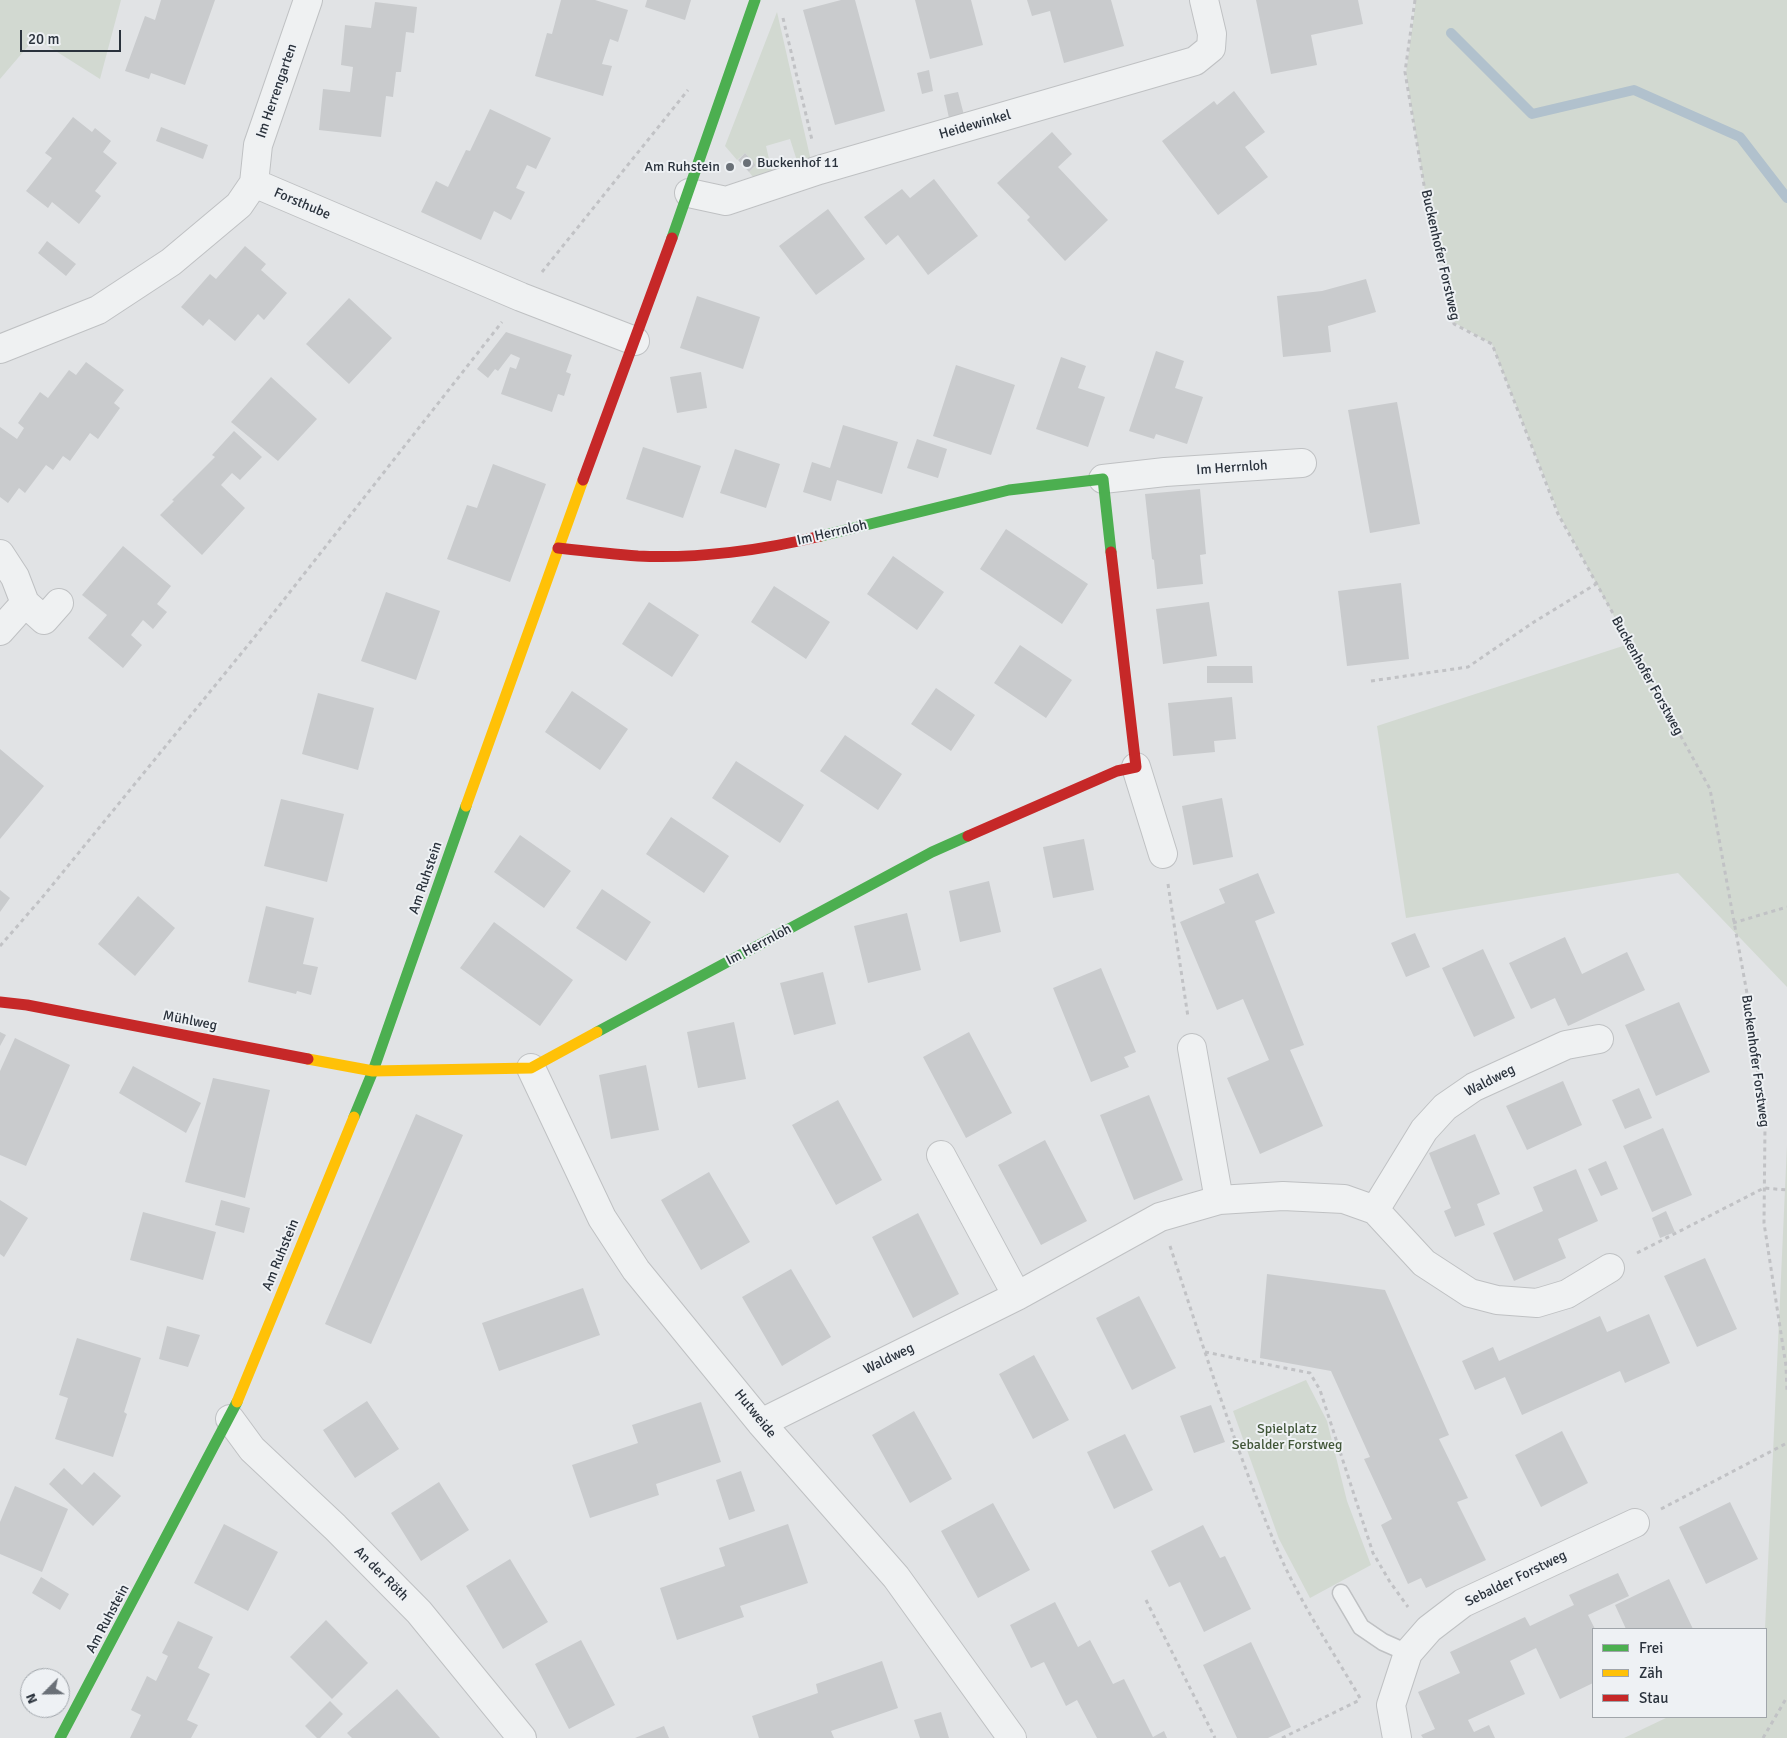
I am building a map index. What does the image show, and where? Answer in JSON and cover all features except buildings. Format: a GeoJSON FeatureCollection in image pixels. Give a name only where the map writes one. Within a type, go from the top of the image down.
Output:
{"type":"FeatureCollection","features":[{"type":"Feature","properties":{"kind":"street","name":"Im Herrengarten"},"geometry":{"type":"LineString","coordinates":[[254,183],[258,145],[308,0]]}},
{"type":"Feature","properties":{"kind":"street","name":"Am Ruhstein"},"geometry":{"type":"LineString","coordinates":[[60,1738],[230,1419],[373,1071],[558,548],[689,193],[730,66],[755,0]]}},
{"type":"Feature","properties":{"kind":"street","name":"Heidewinkel"},"geometry":{"type":"LineString","coordinates":[[689,193],[726,201],[819,170],[1195,61],[1211,48],[1212,34],[1204,0]]}},
{"type":"Feature","properties":{"kind":"street","name":"Forsthube"},"geometry":{"type":"LineString","coordinates":[[254,183],[521,297],[635,341]]}},
{"type":"Feature","properties":{"kind":"street"},"geometry":{"type":"LineString","coordinates":[[0,349],[104,306],[171,262],[239,205],[254,183]]}},
{"type":"Feature","properties":{"kind":"street","name":"Im Herrnloh"},"geometry":{"type":"LineString","coordinates":[[558,548],[639,556],[694,556],[800,542],[1009,490],[1166,472],[1302,463]]}},
{"type":"Feature","properties":{"kind":"street"},"geometry":{"type":"LineString","coordinates":[[1103,479],[1136,766],[1163,854]]}},
{"type":"Feature","properties":{"kind":"street"},"geometry":{"type":"LineString","coordinates":[[0,554],[15,577],[25,603],[44,620],[59,603]]}},
{"type":"Feature","properties":{"kind":"street"},"geometry":{"type":"LineString","coordinates":[[0,631],[25,603]]}},
{"type":"Feature","properties":{"kind":"street","name":"Im Herrnloh"},"geometry":{"type":"LineString","coordinates":[[373,1071],[532,1068],[932,852],[1117,771],[1136,766]]}},
{"type":"Feature","properties":{"kind":"street","name":"Mühlweg"},"geometry":{"type":"LineString","coordinates":[[0,1002],[27,1005],[373,1071]]}},
{"type":"Feature","properties":{"kind":"street","name":"Waldweg"},"geometry":{"type":"LineString","coordinates":[[1375,1210],[1424,1130],[1445,1107],[1474,1087],[1566,1045],[1599,1039]]}},
{"type":"Feature","properties":{"kind":"street"},"geometry":{"type":"LineString","coordinates":[[1192,1048],[1219,1200]]}},
{"type":"Feature","properties":{"kind":"street","name":"Hutweide"},"geometry":{"type":"LineString","coordinates":[[532,1068],[602,1218],[636,1270],[761,1423],[896,1577],[1012,1738]]}},
{"type":"Feature","properties":{"kind":"street"},"geometry":{"type":"LineString","coordinates":[[941,1156],[1017,1296]]}},
{"type":"Feature","properties":{"kind":"street","name":"Waldweg"},"geometry":{"type":"LineString","coordinates":[[761,1423],[1017,1296],[1160,1217],[1219,1200],[1283,1196],[1344,1199],[1375,1210],[1424,1263],[1470,1293],[1497,1300],[1537,1303],[1567,1294],[1610,1268]]}},
{"type":"Feature","properties":{"kind":"street","name":"An der Röth"},"geometry":{"type":"LineString","coordinates":[[230,1419],[252,1449],[335,1527],[419,1612],[522,1738]]}},
{"type":"Feature","properties":{"kind":"street","name":"Sebalder Forstweg"},"geometry":{"type":"LineString","coordinates":[[1397,1738],[1391,1704],[1408,1653],[1429,1629],[1463,1604],[1635,1523]]}},
{"type":"Feature","properties":{"kind":"lane"},"geometry":{"type":"LineString","coordinates":[[1341,1593],[1361,1627],[1382,1642],[1408,1653]]}},
{"type":"Feature","properties":{"kind":"path","name":"Buckenhofer Forstweg"},"geometry":{"type":"LineString","coordinates":[[1415,0],[1405,72],[1425,190],[1454,324],[1492,344],[1558,514],[1710,789],[1732,923],[1750,1010],[1765,1126],[1764,1223],[1786,1366],[1787,1392]]}},
{"type":"Feature","properties":{"kind":"path"},"geometry":{"type":"LineString","coordinates":[[780,8],[819,170]]}},
{"type":"Feature","properties":{"kind":"path"},"geometry":{"type":"LineString","coordinates":[[540,274],[689,89]]}},
{"type":"Feature","properties":{"kind":"path"},"geometry":{"type":"LineString","coordinates":[[0,946],[41,899],[247,646],[506,317]]}},
{"type":"Feature","properties":{"kind":"path"},"geometry":{"type":"LineString","coordinates":[[1371,681],[1468,667],[1534,622],[1596,584]]}},
{"type":"Feature","properties":{"kind":"path"},"geometry":{"type":"LineString","coordinates":[[1163,854],[1192,1048]]}},
{"type":"Feature","properties":{"kind":"path"},"geometry":{"type":"LineString","coordinates":[[1732,923],[1787,907]]}},
{"type":"Feature","properties":{"kind":"path"},"geometry":{"type":"LineString","coordinates":[[1610,1268],[1764,1188],[1787,1190]]}},
{"type":"Feature","properties":{"kind":"path"},"geometry":{"type":"LineString","coordinates":[[1160,1217],[1205,1352],[1275,1546],[1296,1587],[1361,1700],[1282,1738]]}},
{"type":"Feature","properties":{"kind":"path"},"geometry":{"type":"LineString","coordinates":[[1205,1352],[1310,1374],[1320,1390],[1373,1553],[1390,1582],[1429,1629]]}},
{"type":"Feature","properties":{"kind":"path"},"geometry":{"type":"LineString","coordinates":[[1635,1523],[1787,1443]]}},
{"type":"Feature","properties":{"kind":"path"},"geometry":{"type":"LineString","coordinates":[[1146,1600],[1215,1738]]}},
{"type":"Feature","properties":{"kind":"path"},"geometry":{"type":"LineString","coordinates":[[1763,1738],[1787,1698]]}},
{"type":"Feature","properties":{"kind":"green space"},"geometry":{"type":"Polygon","coordinates":[[[0,0],[121,0],[100,79],[35,38],[0,79],[0,0]]]}},
{"type":"Feature","properties":{"kind":"green space"},"geometry":{"type":"Polygon","coordinates":[[[1416,0],[1787,0],[1787,987],[1678,873],[1406,918],[1377,726],[1629,644],[1559,514],[1492,344],[1455,323],[1425,191],[1406,73],[1416,0]]]}},
{"type":"Feature","properties":{"kind":"green space"},"geometry":{"type":"Polygon","coordinates":[[[777,12],[811,161],[798,164],[790,139],[766,146],[772,172],[753,177],[749,172],[756,165],[745,153],[737,160],[725,146],[777,12]]]}},
{"type":"Feature","properties":{"kind":"green space"},"geometry":{"type":"Polygon","coordinates":[[[1787,1145],[1787,1738],[1624,1738],[1666,1718],[1767,1718],[1767,1628],[1765,1628],[1787,1145]]]}},
{"type":"Feature","properties":{"kind":"green space","name":"Spielplatz Sebalder Forstweg"},"geometry":{"type":"Polygon","coordinates":[[[1306,1380],[1327,1421],[1347,1501],[1371,1565],[1310,1598],[1279,1539],[1233,1411],[1306,1380]]]}},
{"type":"Feature","properties":{"kind":"waterway"},"geometry":{"type":"LineString","coordinates":[[1451,33],[1532,114],[1634,90],[1740,137],[1787,198]]}},
{"type":"Feature","properties":{"kind":"traffic: fast"},"geometry":{"type":"LineString","coordinates":[[672,238],[755,0]]}},
{"type":"Feature","properties":{"kind":"traffic: fast"},"geometry":{"type":"LineString","coordinates":[[821,536],[1009,490],[1103,479],[1111,552]]}},
{"type":"Feature","properties":{"kind":"traffic: fast"},"geometry":{"type":"LineString","coordinates":[[354,1117],[373,1071],[466,806]]}},
{"type":"Feature","properties":{"kind":"traffic: fast"},"geometry":{"type":"LineString","coordinates":[[597,1032],[932,852],[968,836]]}},
{"type":"Feature","properties":{"kind":"traffic: fast"},"geometry":{"type":"LineString","coordinates":[[60,1738],[237,1402]]}},
{"type":"Feature","properties":{"kind":"traffic: slow"},"geometry":{"type":"LineString","coordinates":[[466,806],[583,480]]}},
{"type":"Feature","properties":{"kind":"traffic: slow"},"geometry":{"type":"LineString","coordinates":[[308,1059],[373,1071],[531,1068],[597,1032]]}},
{"type":"Feature","properties":{"kind":"traffic: slow"},"geometry":{"type":"LineString","coordinates":[[237,1402],[354,1117]]}},
{"type":"Feature","properties":{"kind":"traffic: jam"},"geometry":{"type":"LineString","coordinates":[[583,480],[672,238]]}},
{"type":"Feature","properties":{"kind":"traffic: jam"},"geometry":{"type":"LineString","coordinates":[[558,548],[638,556],[707,555],[754,549],[821,536]]}},
{"type":"Feature","properties":{"kind":"traffic: jam"},"geometry":{"type":"LineString","coordinates":[[968,836],[1117,771],[1136,767],[1111,552]]}},
{"type":"Feature","properties":{"kind":"traffic: jam"},"geometry":{"type":"LineString","coordinates":[[0,1002],[27,1005],[308,1059]]}},
{"type":"Feature","properties":{"kind":"place","name":"Buckenhof 11"},"geometry":{"type":"Point","coordinates":[747,163]}},
{"type":"Feature","properties":{"kind":"place","name":"Am Ruhstein"},"geometry":{"type":"Point","coordinates":[730,167]}}]}
